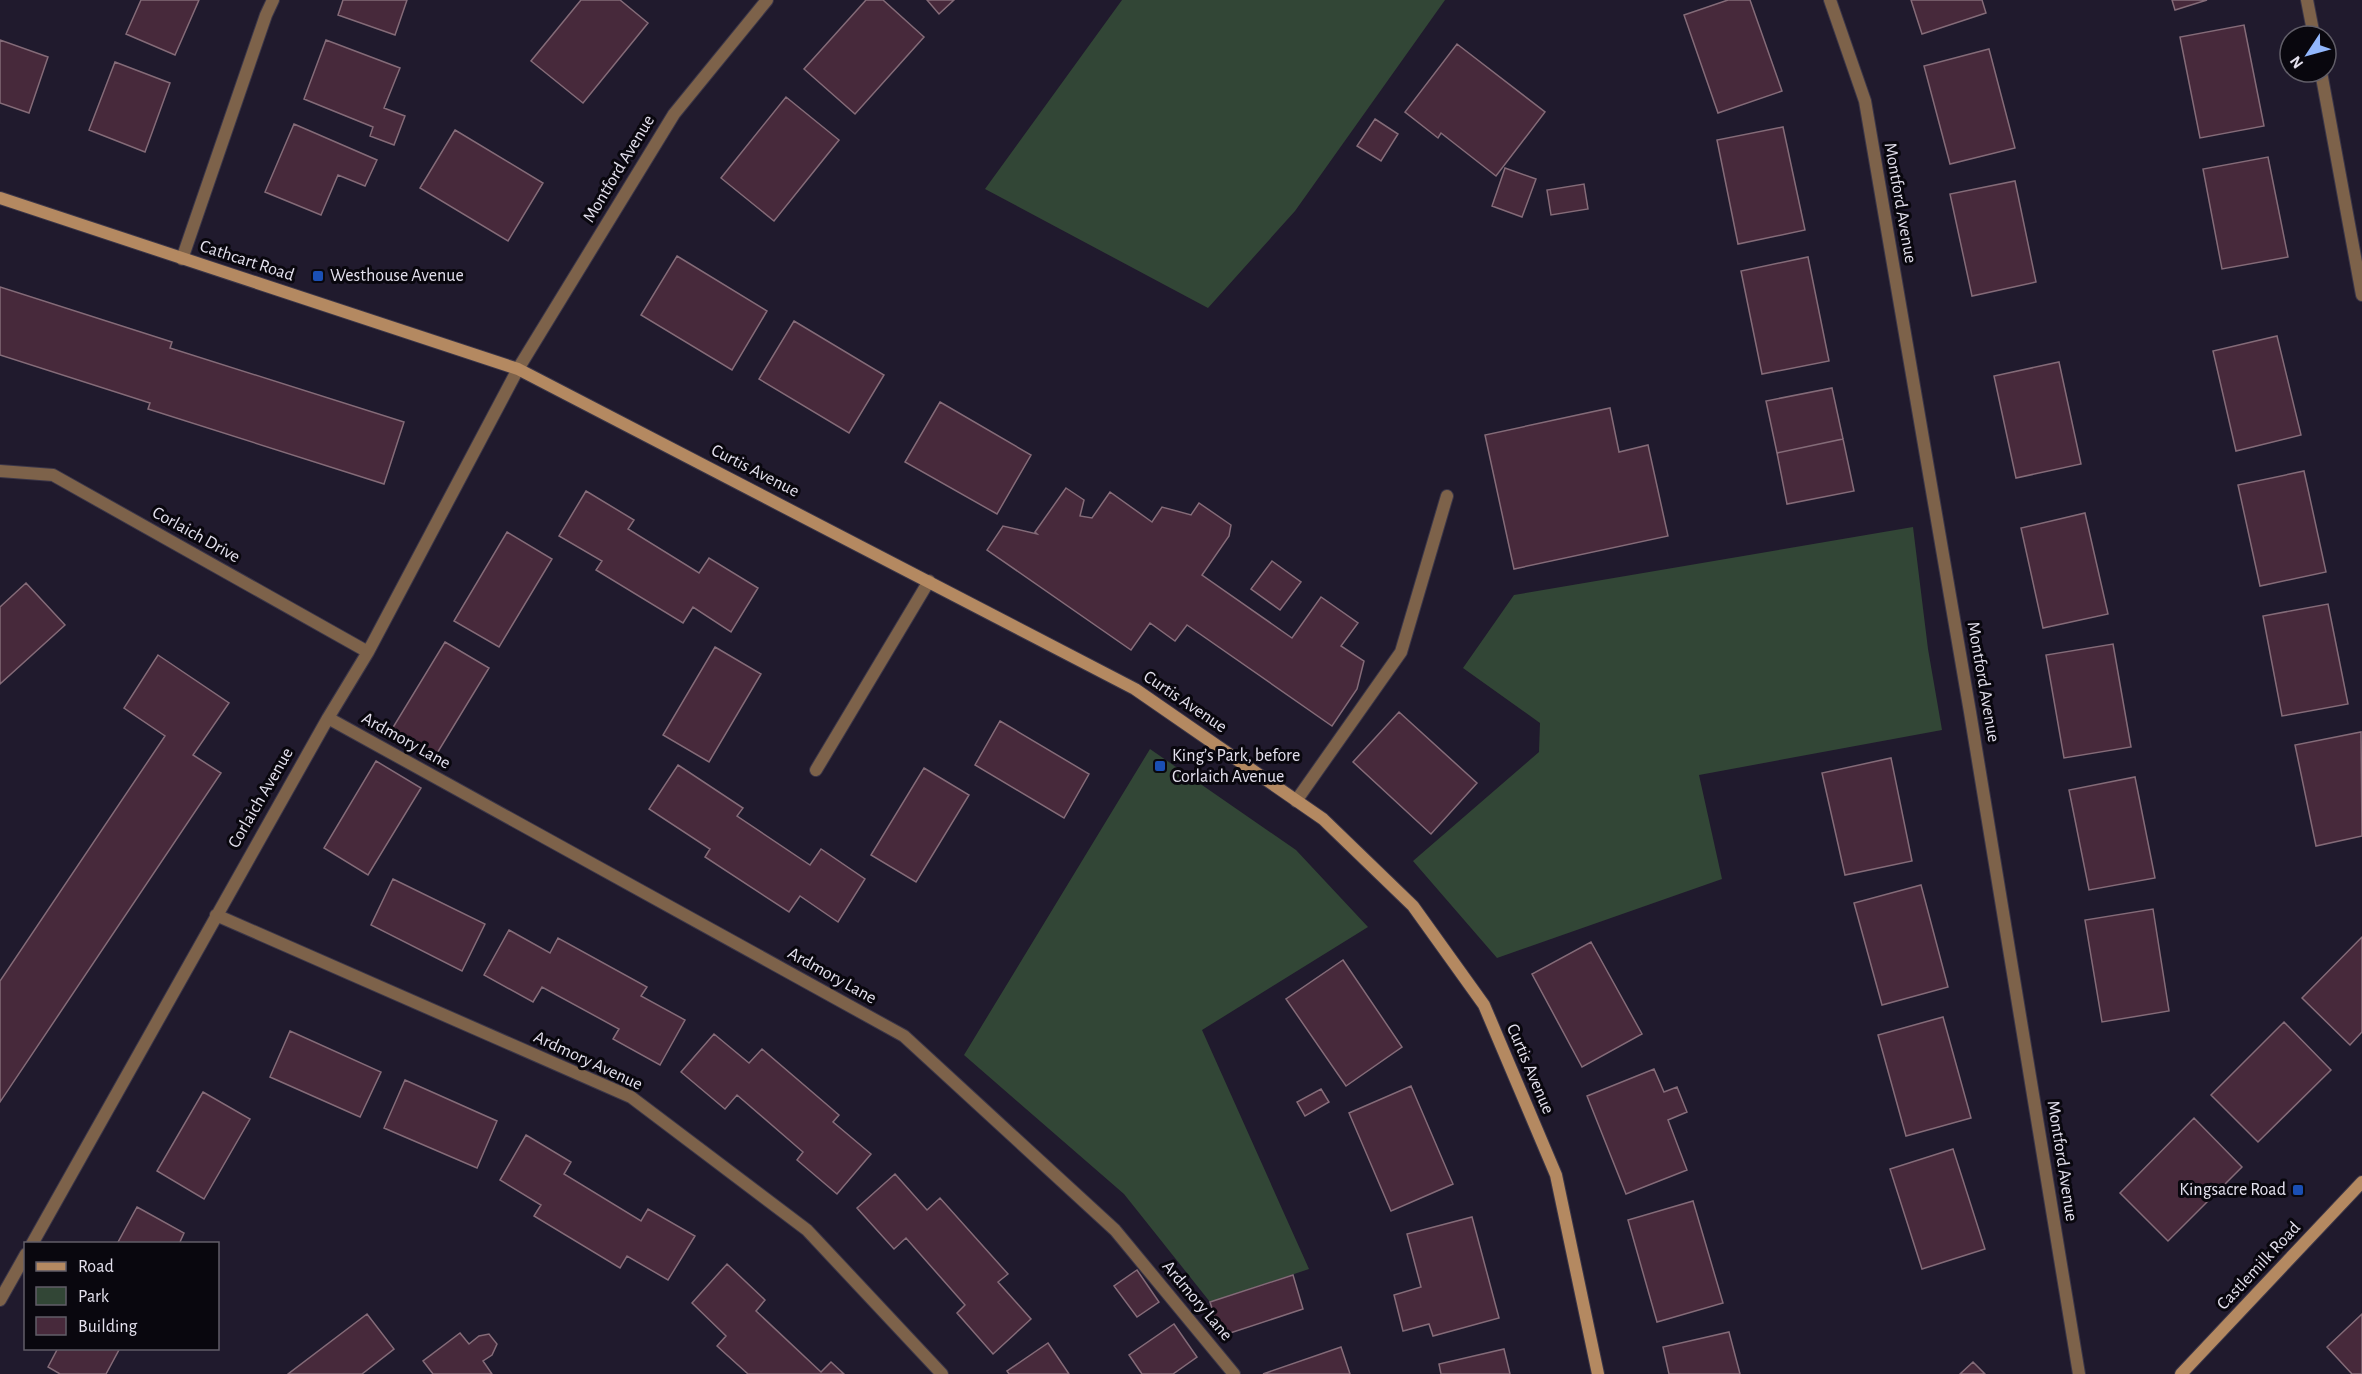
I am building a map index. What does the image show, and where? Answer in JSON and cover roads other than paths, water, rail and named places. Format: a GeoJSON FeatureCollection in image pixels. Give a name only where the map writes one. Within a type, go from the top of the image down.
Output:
{"type":"FeatureCollection","features":[{"type":"Feature","properties":{"kind":"street"},"geometry":{"type":"LineString","coordinates":[[182,259],[273,0]]}},
{"type":"Feature","properties":{"kind":"street","name":"Montford Avenue"},"geometry":{"type":"LineString","coordinates":[[518,369],[674,114],[767,0]]}},
{"type":"Feature","properties":{"kind":"street","name":"Montford Avenue"},"geometry":{"type":"LineString","coordinates":[[1830,0],[1864,101],[1970,712],[2079,1374]]}},
{"type":"Feature","properties":{"kind":"street"},"geometry":{"type":"LineString","coordinates":[[2307,0],[2312,24]]}},
{"type":"Feature","properties":{"kind":"street"},"geometry":{"type":"LineString","coordinates":[[2323,84],[2362,295]]}},
{"type":"Feature","properties":{"kind":"street","name":"Cathcart Road"},"geometry":{"type":"LineString","coordinates":[[0,198],[518,369]]}},
{"type":"Feature","properties":{"kind":"street","name":"Curtis Avenue"},"geometry":{"type":"LineString","coordinates":[[518,369],[1135,689],[1323,819],[1413,906],[1484,1005],[1556,1175],[1598,1374]]}},
{"type":"Feature","properties":{"kind":"street","name":"Corlaich Avenue"},"geometry":{"type":"LineString","coordinates":[[33,1242],[216,915],[368,652],[518,369]]}},
{"type":"Feature","properties":{"kind":"street","name":"Corlaich Drive"},"geometry":{"type":"LineString","coordinates":[[0,471],[52,475],[368,652]]}},
{"type":"Feature","properties":{"kind":"street"},"geometry":{"type":"LineString","coordinates":[[1296,801],[1401,651],[1448,496]]}},
{"type":"Feature","properties":{"kind":"street"},"geometry":{"type":"LineString","coordinates":[[816,770],[929,582]]}},
{"type":"Feature","properties":{"kind":"street","name":"Ardmory Lane"},"geometry":{"type":"LineString","coordinates":[[328,718],[904,1036],[1115,1230],[1234,1374]]}},
{"type":"Feature","properties":{"kind":"street","name":"Ardmory Avenue"},"geometry":{"type":"LineString","coordinates":[[216,915],[631,1097],[807,1230],[942,1374]]}},
{"type":"Feature","properties":{"kind":"street","name":"Castlemilk Road"},"geometry":{"type":"LineString","coordinates":[[2181,1374],[2362,1182]]}},
{"type":"Feature","properties":{"kind":"street"},"geometry":{"type":"LineString","coordinates":[[0,1300],[24,1258]]}},
{"type":"Feature","properties":{"kind":"place","name":"Westhouse Avenue"},"geometry":{"type":"Point","coordinates":[318,276]}},
{"type":"Feature","properties":{"kind":"place","name":"King’s Park, before Corlaich Avenue"},"geometry":{"type":"Point","coordinates":[1160,766]}},
{"type":"Feature","properties":{"kind":"place","name":"Kingsacre Road"},"geometry":{"type":"Point","coordinates":[2298,1190]}}]}
